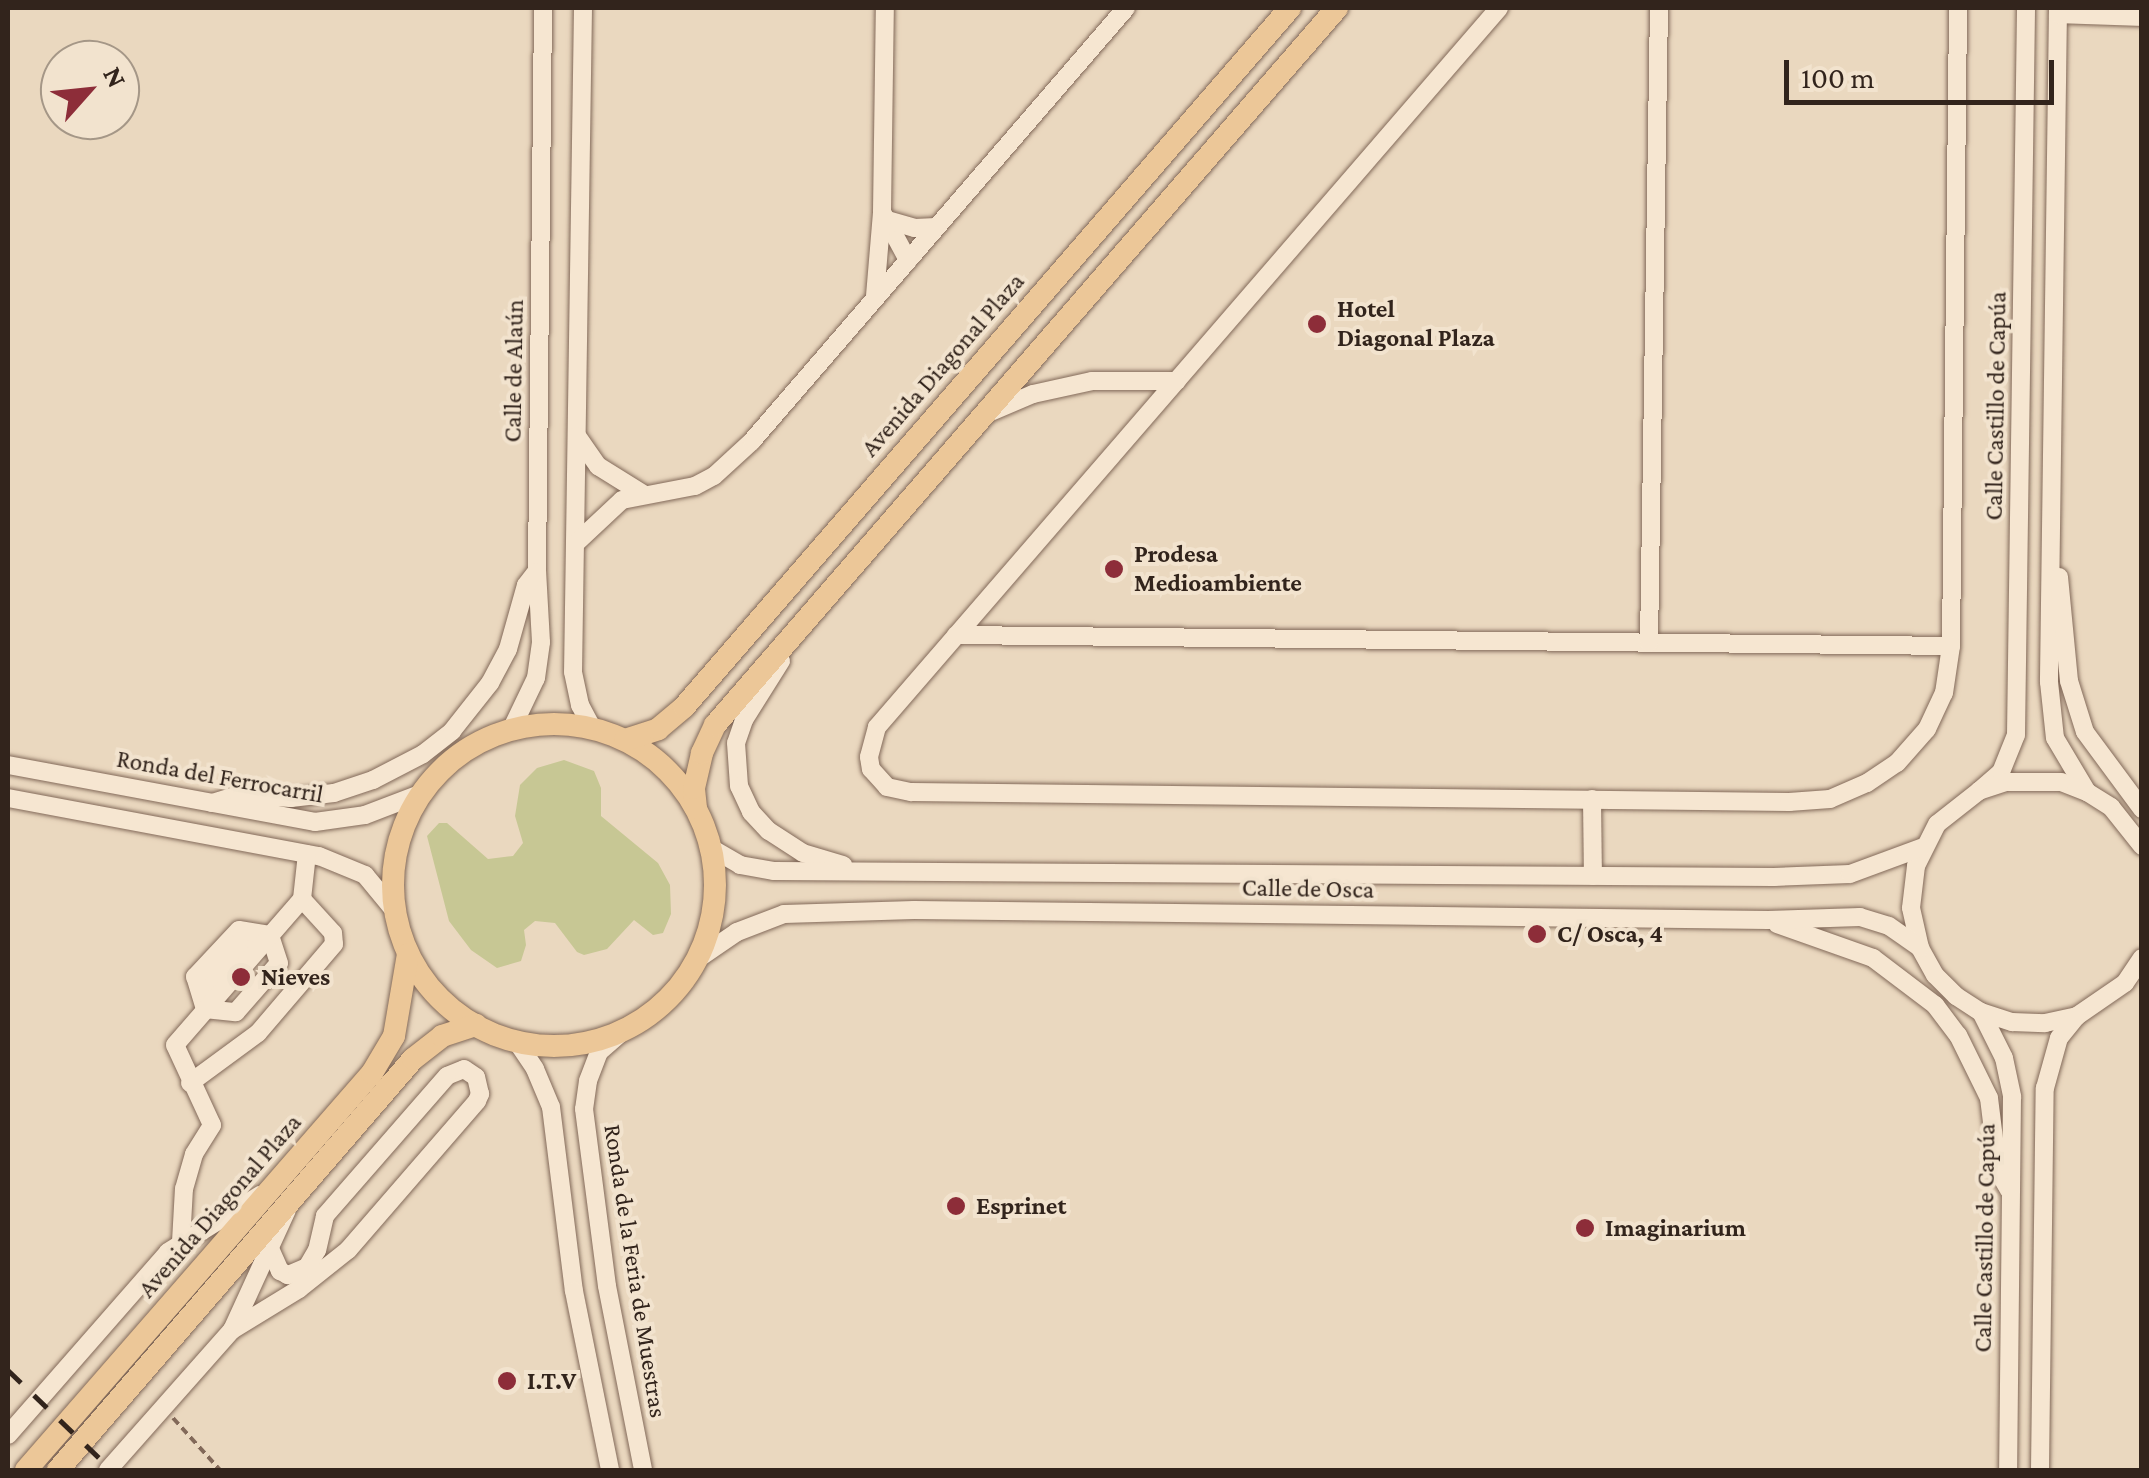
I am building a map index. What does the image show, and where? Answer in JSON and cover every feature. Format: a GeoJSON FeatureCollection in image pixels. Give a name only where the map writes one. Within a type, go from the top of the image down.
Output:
{"type":"FeatureCollection","features":[{"type":"Feature","properties":{"kind":"main road","name":"Avenida Diagonal Plaza"},"geometry":{"type":"LineString","coordinates":[[624,740],[658,729],[684,707],[1290,8]]}},
{"type":"Feature","properties":{"kind":"main road"},"geometry":{"type":"LineString","coordinates":[[696,808],[653,758],[624,740],[592,728],[554,724],[512,728],[462,751],[420,794],[397,843],[394,910],[408,954],[437,994],[476,1025],[517,1042],[552,1046],[588,1043],[622,1032],[653,1013],[679,988],[698,958],[714,904],[711,848],[696,808],[694,788],[707,737],[1337,8]]}},
{"type":"Feature","properties":{"kind":"main road","name":"Avenida Diagonal Plaza"},"geometry":{"type":"LineString","coordinates":[[58,1470],[281,1195],[385,1054],[400,1014],[408,954]]}},
{"type":"Feature","properties":{"kind":"main road","name":"Avenida Diagonal Plaza"},"geometry":{"type":"LineString","coordinates":[[26,1470],[281,1195],[421,1051],[442,1036],[476,1025]]}},
{"type":"Feature","properties":{"kind":"street","name":"Calle de Alaún"},"geometry":{"type":"LineString","coordinates":[[512,728],[531,691],[539,661],[543,8]]}},
{"type":"Feature","properties":{"kind":"street"},"geometry":{"type":"LineString","coordinates":[[583,8],[572,672],[580,705],[592,728]]}},
{"type":"Feature","properties":{"kind":"street"},"geometry":{"type":"LineString","coordinates":[[885,8],[884,216],[908,260]]}},
{"type":"Feature","properties":{"kind":"street"},"geometry":{"type":"LineString","coordinates":[[575,544],[612,508],[643,494],[672,494],[695,486],[731,462],[1126,8]]}},
{"type":"Feature","properties":{"kind":"street"},"geometry":{"type":"LineString","coordinates":[[1499,8],[877,727],[870,743],[871,769],[887,787],[911,792],[1789,802],[1830,799],[1867,784],[1897,763],[1927,729],[1944,693],[1951,646],[1958,8]]}},
{"type":"Feature","properties":{"kind":"street"},"geometry":{"type":"LineString","coordinates":[[1649,643],[1659,8]]}},
{"type":"Feature","properties":{"kind":"street","name":"Calle Castillo de Capúa"},"geometry":{"type":"LineString","coordinates":[[1923,847],[1956,805],[2001,772],[2016,735],[2026,8]]}},
{"type":"Feature","properties":{"kind":"street"},"geometry":{"type":"LineString","coordinates":[[2088,792],[2064,757],[2050,716],[2058,11],[2142,16]]}},
{"type":"Feature","properties":{"kind":"street"},"geometry":{"type":"LineString","coordinates":[[884,216],[915,228],[936,228]]}},
{"type":"Feature","properties":{"kind":"street"},"geometry":{"type":"LineString","coordinates":[[875,298],[878,224],[884,216]]}},
{"type":"Feature","properties":{"kind":"street"},"geometry":{"type":"LineString","coordinates":[[880,244],[890,254],[908,260]]}},
{"type":"Feature","properties":{"kind":"street"},"geometry":{"type":"LineString","coordinates":[[986,414],[1033,394],[1092,381],[1177,381]]}},
{"type":"Feature","properties":{"kind":"street"},"geometry":{"type":"LineString","coordinates":[[576,435],[598,466],[643,494]]}},
{"type":"Feature","properties":{"kind":"street"},"geometry":{"type":"LineString","coordinates":[[2051,510],[2069,681],[2085,732],[2142,810]]}},
{"type":"Feature","properties":{"kind":"street"},"geometry":{"type":"LineString","coordinates":[[212,804],[239,795],[291,798],[334,792],[373,780],[422,754],[452,731],[490,683],[508,649],[526,586],[537,572]]}},
{"type":"Feature","properties":{"kind":"street"},"geometry":{"type":"LineString","coordinates":[[810,618],[744,720],[735,765],[751,812],[769,831],[803,853],[853,868]]}},
{"type":"Feature","properties":{"kind":"street"},"geometry":{"type":"LineString","coordinates":[[956,635],[1951,646]]}},
{"type":"Feature","properties":{"kind":"street","name":"Ronda del Ferrocarril"},"geometry":{"type":"LineString","coordinates":[[8,765],[331,822],[365,815],[420,794]]}},
{"type":"Feature","properties":{"kind":"street"},"geometry":{"type":"LineString","coordinates":[[1979,791],[2033,779],[2088,792],[2111,807],[2142,846]]}},
{"type":"Feature","properties":{"kind":"street"},"geometry":{"type":"LineString","coordinates":[[8,798],[344,864],[365,876],[394,910]]}},
{"type":"Feature","properties":{"kind":"street"},"geometry":{"type":"LineString","coordinates":[[1592,800],[1592,876]]}},
{"type":"Feature","properties":{"kind":"street"},"geometry":{"type":"LineString","coordinates":[[1923,847],[1911,897],[1920,948],[1945,986],[1981,1012],[2012,1022],[2045,1023],[2077,1016]]}},
{"type":"Feature","properties":{"kind":"street","name":"Calle de Osca"},"geometry":{"type":"LineString","coordinates":[[711,848],[750,868],[1592,876],[1850,874],[1923,847]]}},
{"type":"Feature","properties":{"kind":"street"},"geometry":{"type":"LineString","coordinates":[[181,1242],[184,1190],[194,1154],[212,1126],[175,1044],[302,899],[307,854]]}},
{"type":"Feature","properties":{"kind":"street"},"geometry":{"type":"LineString","coordinates":[[190,1082],[258,1033],[334,944],[332,933],[302,899]]}},
{"type":"Feature","properties":{"kind":"street","name":"Calle de Osca"},"geometry":{"type":"LineString","coordinates":[[698,958],[754,924],[810,912],[1870,918],[1890,926],[1920,948]]}},
{"type":"Feature","properties":{"kind":"street"},"geometry":{"type":"LineString","coordinates":[[1768,920],[1873,958],[1935,1006],[1958,1035],[1989,1098],[1998,1172],[2011,1195]]}},
{"type":"Feature","properties":{"kind":"street"},"geometry":{"type":"LineString","coordinates":[[205,1009],[195,977],[239,930],[270,935]]}},
{"type":"Feature","properties":{"kind":"street"},"geometry":{"type":"LineString","coordinates":[[2040,1470],[2045,1088],[2059,1038],[2077,1016],[2125,982],[2142,958]]}},
{"type":"Feature","properties":{"kind":"street","name":"Calle Castillo de Capúa"},"geometry":{"type":"LineString","coordinates":[[1981,1012],[2010,1076],[2008,1470]]}},
{"type":"Feature","properties":{"kind":"street","name":"Ronda de la Feria de Muestras"},"geometry":{"type":"LineString","coordinates":[[622,1032],[599,1052],[588,1080],[584,1109],[604,1269],[643,1470]]}},
{"type":"Feature","properties":{"kind":"street"},"geometry":{"type":"LineString","coordinates":[[517,1042],[541,1080],[552,1107],[574,1291],[610,1470]]}},
{"type":"Feature","properties":{"kind":"street"},"geometry":{"type":"LineString","coordinates":[[232,1330],[299,1290],[348,1250],[477,1101],[480,1084],[471,1072],[464,1070],[447,1076],[326,1216],[314,1258],[297,1273],[280,1271],[271,1251]]}},
{"type":"Feature","properties":{"kind":"street"},"geometry":{"type":"LineString","coordinates":[[8,1435],[147,1272],[181,1242],[281,1195]]}},
{"type":"Feature","properties":{"kind":"street"},"geometry":{"type":"LineString","coordinates":[[108,1470],[232,1330],[271,1251],[281,1195]]}},
{"type":"Feature","properties":{"kind":"street"},"geometry":{"type":"LineString","coordinates":[[319,1237],[348,1250]]}},
{"type":"Feature","properties":{"kind":"path"},"geometry":{"type":"LineString","coordinates":[[163,1408],[220,1470]]}},
{"type":"Feature","properties":{"kind":"green space"},"geometry":{"type":"Polygon","coordinates":[[[564,760],[594,771],[601,788],[601,816],[658,863],[670,885],[671,914],[663,933],[653,935],[634,920],[607,949],[584,955],[577,952],[555,923],[535,921],[524,930],[526,945],[521,961],[497,968],[471,950],[449,921],[427,836],[439,823],[447,823],[488,859],[513,856],[523,843],[515,816],[520,785],[537,768],[564,760]]]}},
{"type":"Feature","properties":{"kind":"railway"},"geometry":{"type":"LineString","coordinates":[[8,1370],[112,1470]]}},
{"type":"Feature","properties":{"kind":"place","name":"Hotel Diagonal Plaza"},"geometry":{"type":"Point","coordinates":[1317,324]}},
{"type":"Feature","properties":{"kind":"place","name":"Prodesa Medioambiente"},"geometry":{"type":"Point","coordinates":[1114,569]}},
{"type":"Feature","properties":{"kind":"place","name":"C/ Osca, 4"},"geometry":{"type":"Point","coordinates":[1537,934]}},
{"type":"Feature","properties":{"kind":"place","name":"Nieves"},"geometry":{"type":"Point","coordinates":[241,977]}},
{"type":"Feature","properties":{"kind":"place","name":"Esprinet"},"geometry":{"type":"Point","coordinates":[956,1206]}},
{"type":"Feature","properties":{"kind":"place","name":"Imaginarium"},"geometry":{"type":"Point","coordinates":[1585,1228]}},
{"type":"Feature","properties":{"kind":"place","name":"I.T.V"},"geometry":{"type":"Point","coordinates":[507,1381]}}]}
